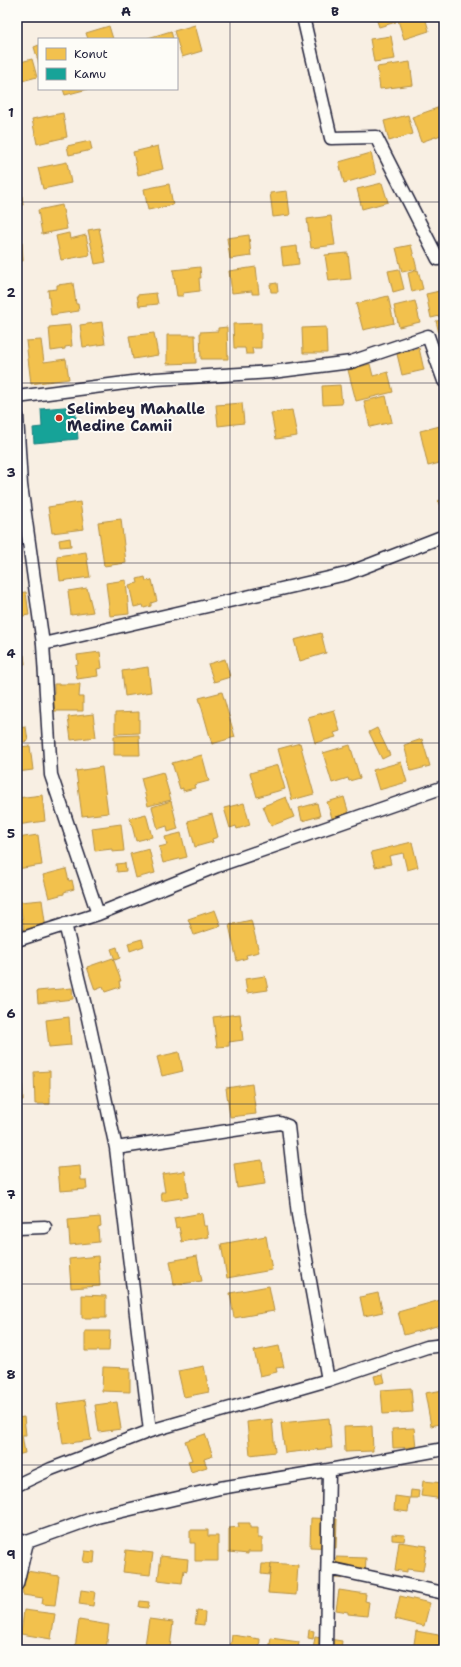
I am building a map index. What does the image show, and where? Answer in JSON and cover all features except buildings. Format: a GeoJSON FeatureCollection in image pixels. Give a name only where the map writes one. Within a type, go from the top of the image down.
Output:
{"type":"FeatureCollection","features":[{"type":"Feature","properties":{"kind":"street"},"geometry":{"type":"LineString","coordinates":[[303,17],[331,138],[376,137],[438,259]]}},
{"type":"Feature","properties":{"kind":"street"},"geometry":{"type":"LineString","coordinates":[[17,397],[156,379],[272,372],[351,362],[428,336],[444,381]]}},
{"type":"Feature","properties":{"kind":"street"},"geometry":{"type":"LineString","coordinates":[[17,416],[21,485],[43,644],[51,775],[98,914]]}},
{"type":"Feature","properties":{"kind":"street"},"geometry":{"type":"LineString","coordinates":[[43,644],[346,574],[444,536]]}},
{"type":"Feature","properties":{"kind":"street"},"geometry":{"type":"LineString","coordinates":[[17,940],[98,914],[217,866],[444,787]]}},
{"type":"Feature","properties":{"kind":"street"},"geometry":{"type":"LineString","coordinates":[[65,924],[88,1018],[116,1148],[150,1431]]}},
{"type":"Feature","properties":{"kind":"street"},"geometry":{"type":"LineString","coordinates":[[116,1148],[280,1123],[288,1126],[298,1215],[328,1380]]}},
{"type":"Feature","properties":{"kind":"street"},"geometry":{"type":"LineString","coordinates":[[17,1228],[45,1227]]}},
{"type":"Feature","properties":{"kind":"street"},"geometry":{"type":"LineString","coordinates":[[17,1485],[51,1469],[150,1431],[328,1380],[427,1347],[444,1345]]}},
{"type":"Feature","properties":{"kind":"street"},"geometry":{"type":"LineString","coordinates":[[17,1584],[22,1540],[97,1517],[220,1488],[444,1449]]}},
{"type":"Feature","properties":{"kind":"street"},"geometry":{"type":"LineString","coordinates":[[326,1650],[329,1470]]}},
{"type":"Feature","properties":{"kind":"street"},"geometry":{"type":"LineString","coordinates":[[328,1568],[444,1593]]}},
{"type":"Feature","properties":{"kind":"place","name":"Selimbey Mahalle Medine Camii"},"geometry":{"type":"Point","coordinates":[59,418]}}]}
